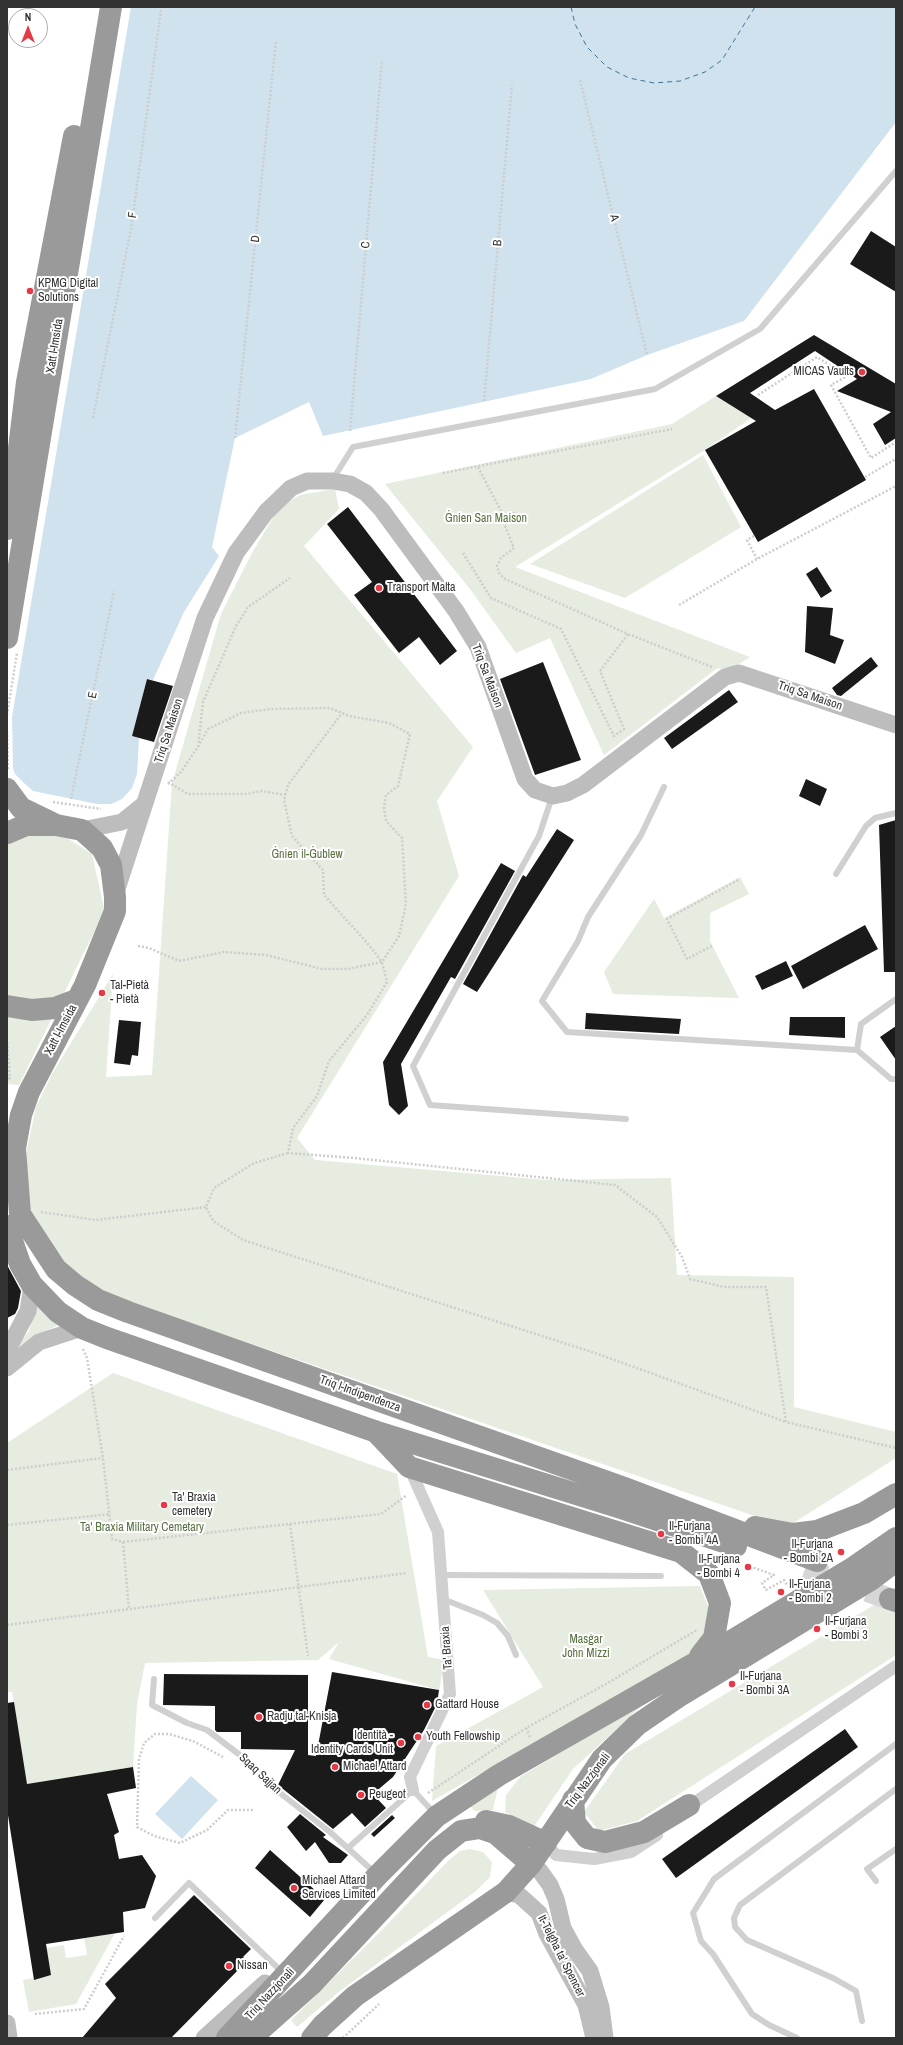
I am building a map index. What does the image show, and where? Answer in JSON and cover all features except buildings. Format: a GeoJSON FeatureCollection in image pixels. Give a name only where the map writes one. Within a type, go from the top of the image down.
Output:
{"type":"FeatureCollection","features":[{"type":"Feature","properties":{"kind":"highway","name":"Xatt l-Imsida"},"geometry":{"type":"LineString","coordinates":[[7,530],[12,472],[27,382],[98,7]]}},
{"type":"Feature","properties":{"kind":"highway","name":"Xatt l-Imsida"},"geometry":{"type":"LineString","coordinates":[[7,638],[111,7]]}},
{"type":"Feature","properties":{"kind":"highway"},"geometry":{"type":"LineString","coordinates":[[10,783],[21,808],[56,825]]}},
{"type":"Feature","properties":{"kind":"highway"},"geometry":{"type":"LineString","coordinates":[[7,833],[26,825],[56,825],[82,830]]}},
{"type":"Feature","properties":{"kind":"highway","name":"Xatt l-Imsida"},"geometry":{"type":"LineString","coordinates":[[82,830],[102,848],[111,865],[115,911],[85,985],[28,1092],[21,1115],[15,1148],[20,1214],[56,1269],[74,1285],[98,1300]]}},
{"type":"Feature","properties":{"kind":"highway"},"geometry":{"type":"LineString","coordinates":[[7,1006],[32,1010],[55,1008],[76,1000]]}},
{"type":"Feature","properties":{"kind":"highway"},"geometry":{"type":"LineString","coordinates":[[7,1226],[20,1264],[32,1285],[58,1312],[79,1329],[374,1430],[618,1507],[811,1565],[622,1487]]}},
{"type":"Feature","properties":{"kind":"highway","name":"Triq l-Indipendenza"},"geometry":{"type":"LineString","coordinates":[[98,1300],[622,1487]]}},
{"type":"Feature","properties":{"kind":"highway"},"geometry":{"type":"LineString","coordinates":[[374,1430],[409,1468],[681,1552],[709,1574],[720,1603],[714,1638],[695,1663]]}},
{"type":"Feature","properties":{"kind":"highway"},"geometry":{"type":"LineString","coordinates":[[622,1487],[763,1530],[793,1534],[817,1531],[864,1513],[896,1494]]}},
{"type":"Feature","properties":{"kind":"highway","name":"Triq Nazzjonali"},"geometry":{"type":"LineString","coordinates":[[227,2038],[378,1876],[437,1816],[499,1775],[695,1663],[894,1545]]}},
{"type":"Feature","properties":{"kind":"highway","name":"Triq Nazzjonali"},"geometry":{"type":"LineString","coordinates":[[312,2038],[322,2026],[355,1996],[506,1892],[531,1864],[602,1759],[637,1725],[693,1687],[872,1579],[894,1545]]}},
{"type":"Feature","properties":{"kind":"highway"},"geometry":{"type":"LineString","coordinates":[[872,1579],[896,1567]]}},
{"type":"Feature","properties":{"kind":"highway"},"geometry":{"type":"LineString","coordinates":[[573,1800],[575,1822],[587,1838],[606,1842],[644,1832],[689,1805]]}},
{"type":"Feature","properties":{"kind":"highway"},"geometry":{"type":"LineString","coordinates":[[452,1838],[462,1828],[473,1823],[488,1821],[509,1826],[546,1843]]}},
{"type":"Feature","properties":{"kind":"highway"},"geometry":{"type":"LineString","coordinates":[[252,2038],[312,1984],[437,1850],[461,1831],[472,1828],[488,1830],[501,1837],[531,1864]]}},
{"type":"Feature","properties":{"kind":"highway"},"geometry":{"type":"LineString","coordinates":[[501,1837],[509,1846],[514,1857],[514,1875],[506,1892]]}},
{"type":"Feature","properties":{"kind":"highway"},"geometry":{"type":"LineString","coordinates":[[272,2038],[312,1984]]}},
{"type":"Feature","properties":{"kind":"street","name":"Triq Sa Maison"},"geometry":{"type":"LineString","coordinates":[[114,898],[205,618],[236,553],[266,512],[291,488],[307,481],[332,480],[350,484],[366,493],[381,509],[456,611],[478,647],[525,778],[535,790],[553,796],[583,785],[726,677],[739,673],[755,677],[896,725]]}},
{"type":"Feature","properties":{"kind":"street"},"geometry":{"type":"LineString","coordinates":[[82,830],[122,822],[143,805]]}},
{"type":"Feature","properties":{"kind":"street"},"geometry":{"type":"LineString","coordinates":[[7,1351],[28,1311],[32,1285]]}},
{"type":"Feature","properties":{"kind":"street"},"geometry":{"type":"LineString","coordinates":[[7,1368],[39,1342],[79,1329]]}},
{"type":"Feature","properties":{"kind":"street","name":"Ta' Braxia"},"geometry":{"type":"LineString","coordinates":[[409,1468],[438,1532],[450,1694],[410,1777],[417,1794]]}},
{"type":"Feature","properties":{"kind":"street"},"geometry":{"type":"LineString","coordinates":[[546,1843],[556,1855],[594,1859],[631,1852],[660,1833],[689,1805],[896,1666]]}},
{"type":"Feature","properties":{"kind":"street","name":"It-Telgħa ta' Spencer"},"geometry":{"type":"LineString","coordinates":[[531,1864],[540,1871],[550,1885],[556,1899],[563,1928],[575,1950],[590,1971],[601,2007],[605,2038]]}},
{"type":"Feature","properties":{"kind":"street","name":"It-Telgħa ta' Spencer"},"geometry":{"type":"LineString","coordinates":[[506,1892],[520,1895],[539,1913],[547,1934],[586,2005],[594,2038]]}},
{"type":"Feature","properties":{"kind":"street","name":"Triq Nazzjonali"},"geometry":{"type":"LineString","coordinates":[[204,2038],[280,1970],[311,1948]]}},
{"type":"Feature","properties":{"kind":"street"},"geometry":{"type":"LineString","coordinates":[[7,2023],[9,2038]]}},
{"type":"Feature","properties":{"kind":"lane"},"geometry":{"type":"LineString","coordinates":[[332,480],[353,447],[655,389],[760,330],[896,171]]}},
{"type":"Feature","properties":{"kind":"lane"},"geometry":{"type":"LineString","coordinates":[[664,787],[641,835],[588,917],[578,941],[542,1001],[567,1032],[857,1050],[891,1079],[896,1079]]}},
{"type":"Feature","properties":{"kind":"lane"},"geometry":{"type":"LineString","coordinates":[[553,796],[539,836],[413,1066],[430,1105],[626,1119]]}},
{"type":"Feature","properties":{"kind":"lane"},"geometry":{"type":"LineString","coordinates":[[836,874],[866,826],[875,818],[896,813]]}},
{"type":"Feature","properties":{"kind":"lane"},"geometry":{"type":"LineString","coordinates":[[857,1050],[861,1024],[896,998]]}},
{"type":"Feature","properties":{"kind":"lane"},"geometry":{"type":"LineString","coordinates":[[442,1576],[661,1576]]}},
{"type":"Feature","properties":{"kind":"lane"},"geometry":{"type":"LineString","coordinates":[[443,1599],[483,1615],[497,1623],[508,1636],[516,1655]]}},
{"type":"Feature","properties":{"kind":"lane","name":"Sqaq Sajjan"},"geometry":{"type":"LineString","coordinates":[[154,1679],[152,1705],[187,1723],[207,1730],[253,1765],[271,1786],[330,1832],[378,1876]]}},
{"type":"Feature","properties":{"kind":"lane"},"geometry":{"type":"LineString","coordinates":[[797,2038],[769,2025],[752,2014],[713,1954],[701,1941],[693,1913],[714,1879],[896,1744]]}},
{"type":"Feature","properties":{"kind":"lane"},"geometry":{"type":"LineString","coordinates":[[862,2021],[856,1991],[833,1978],[747,1940],[735,1927],[734,1918],[740,1905],[896,1789]]}},
{"type":"Feature","properties":{"kind":"lane"},"geometry":{"type":"LineString","coordinates":[[348,1848],[417,1794],[437,1816]]}},
{"type":"Feature","properties":{"kind":"lane"},"geometry":{"type":"LineString","coordinates":[[876,1881],[867,1869],[896,1849]]}},
{"type":"Feature","properties":{"kind":"lane"},"geometry":{"type":"LineString","coordinates":[[155,1918],[189,1883],[280,1970]]}},
{"type":"Feature","properties":{"kind":"path","name":"F"},"geometry":{"type":"LineString","coordinates":[[93,418],[131,229],[161,10]]}},
{"type":"Feature","properties":{"kind":"path","name":"D"},"geometry":{"type":"LineString","coordinates":[[235,438],[276,40]]}},
{"type":"Feature","properties":{"kind":"path","name":"C"},"geometry":{"type":"LineString","coordinates":[[350,431],[382,60]]}},
{"type":"Feature","properties":{"kind":"path","name":"A"},"geometry":{"type":"LineString","coordinates":[[580,80],[647,356]]}},
{"type":"Feature","properties":{"kind":"path","name":"B"},"geometry":{"type":"LineString","coordinates":[[484,401],[512,85]]}},
{"type":"Feature","properties":{"kind":"path"},"geometry":{"type":"LineString","coordinates":[[758,395],[817,357],[847,376],[831,385],[871,458],[896,442]]}},
{"type":"Feature","properties":{"kind":"path"},"geometry":{"type":"LineString","coordinates":[[443,473],[672,429]]}},
{"type":"Feature","properties":{"kind":"path"},"geometry":{"type":"LineString","coordinates":[[864,477],[896,460]]}},
{"type":"Feature","properties":{"kind":"path"},"geometry":{"type":"LineString","coordinates":[[478,466],[503,515],[514,513],[516,516],[503,520],[514,548],[501,558],[497,566],[498,573],[505,579],[628,634],[716,669],[726,677]]}},
{"type":"Feature","properties":{"kind":"path"},"geometry":{"type":"LineString","coordinates":[[680,605],[757,559],[896,486]]}},
{"type":"Feature","properties":{"kind":"path"},"geometry":{"type":"LineString","coordinates":[[754,536],[747,540],[757,559]]}},
{"type":"Feature","properties":{"kind":"path"},"geometry":{"type":"LineString","coordinates":[[463,553],[492,598],[561,629],[614,736],[624,729],[600,671],[628,634]]}},
{"type":"Feature","properties":{"kind":"path"},"geometry":{"type":"LineString","coordinates":[[198,747],[203,702],[236,626],[248,607],[290,578]]}},
{"type":"Feature","properties":{"kind":"path","name":"E"},"geometry":{"type":"LineString","coordinates":[[71,799],[114,591]]}},
{"type":"Feature","properties":{"kind":"path"},"geometry":{"type":"LineString","coordinates":[[138,946],[149,948],[179,961],[224,952],[266,955],[322,968],[348,968],[382,962],[400,936],[406,904],[402,838],[386,821],[384,807],[386,795],[398,786],[410,734],[389,723],[349,716],[330,708],[270,710],[240,713],[208,729],[182,772],[168,784]]}},
{"type":"Feature","properties":{"kind":"path"},"geometry":{"type":"LineString","coordinates":[[288,1153],[293,1128],[317,1096],[329,1062],[367,1015],[387,982],[382,962],[324,895],[323,870],[292,836],[284,800],[288,785],[309,754],[342,713]]}},
{"type":"Feature","properties":{"kind":"path"},"geometry":{"type":"LineString","coordinates":[[7,731],[8,771],[10,783]]}},
{"type":"Feature","properties":{"kind":"path"},"geometry":{"type":"LineString","coordinates":[[168,784],[170,776]]}},
{"type":"Feature","properties":{"kind":"path"},"geometry":{"type":"LineString","coordinates":[[168,784],[188,794],[246,794],[261,791],[285,795]]}},
{"type":"Feature","properties":{"kind":"path"},"geometry":{"type":"LineString","coordinates":[[48,801],[106,810]]}},
{"type":"Feature","properties":{"kind":"path"},"geometry":{"type":"LineString","coordinates":[[712,946],[687,959],[667,919],[738,880]]}},
{"type":"Feature","properties":{"kind":"path"},"geometry":{"type":"LineString","coordinates":[[7,1042],[10,1078],[7,1079]]}},
{"type":"Feature","properties":{"kind":"path"},"geometry":{"type":"LineString","coordinates":[[786,1422],[766,1287],[724,1287],[690,1279],[682,1257],[657,1217],[615,1185],[545,1176],[288,1153],[254,1163],[214,1188],[206,1207],[213,1221],[243,1240],[595,1353],[786,1422],[896,1448]]}},
{"type":"Feature","properties":{"kind":"path"},"geometry":{"type":"LineString","coordinates":[[38,1212],[96,1220],[206,1207]]}},
{"type":"Feature","properties":{"kind":"path"},"geometry":{"type":"LineString","coordinates":[[79,1329],[87,1358],[103,1458],[111,1514],[112,1539],[123,1542],[381,1514],[418,1487]]}},
{"type":"Feature","properties":{"kind":"path"},"geometry":{"type":"LineString","coordinates":[[7,1470],[103,1458]]}},
{"type":"Feature","properties":{"kind":"path"},"geometry":{"type":"LineString","coordinates":[[7,1525],[111,1514]]}},
{"type":"Feature","properties":{"kind":"path"},"geometry":{"type":"LineString","coordinates":[[290,1524],[308,1656]]}},
{"type":"Feature","properties":{"kind":"path"},"geometry":{"type":"LineString","coordinates":[[123,1542],[129,1609]]}},
{"type":"Feature","properties":{"kind":"path"},"geometry":{"type":"LineString","coordinates":[[746,1565],[774,1575],[762,1583],[766,1590],[784,1580],[787,1585]]}},
{"type":"Feature","properties":{"kind":"path"},"geometry":{"type":"LineString","coordinates":[[7,1625],[407,1573]]}},
{"type":"Feature","properties":{"kind":"path"},"geometry":{"type":"LineString","coordinates":[[417,1794],[526,1728]]}},
{"type":"Feature","properties":{"kind":"path"},"geometry":{"type":"LineString","coordinates":[[228,1760],[193,1741],[169,1734],[155,1734],[144,1743],[139,1759],[137,1827],[154,1836],[180,1843],[207,1830],[228,1810],[253,1810]]}},
{"type":"Feature","properties":{"kind":"path"},"geometry":{"type":"LineString","coordinates":[[35,2014],[84,2009],[124,1936]]}},
{"type":"Feature","properties":{"kind":"green space","name":"Ġnien San Maison"},"geometry":{"type":"Polygon","coordinates":[[[716,396],[751,418],[705,450],[515,567],[750,657],[734,667],[716,669],[604,755],[550,638],[516,653],[470,589],[385,484],[672,424],[716,396]]]}},
{"type":"Feature","properties":{"kind":"green space"},"geometry":{"type":"Polygon","coordinates":[[[703,455],[741,527],[625,598],[530,564],[703,455]]]}},
{"type":"Feature","properties":{"kind":"green space","name":"Ġnien il-Ġublew"},"geometry":{"type":"Polygon","coordinates":[[[335,489],[339,509],[304,546],[473,747],[437,801],[459,876],[297,1138],[315,1160],[547,1180],[671,1178],[677,1275],[794,1277],[794,1407],[896,1432],[896,1458],[787,1527],[132,1303],[95,1287],[61,1260],[24,1206],[27,1149],[36,1107],[52,1074],[113,974],[106,1077],[152,1075],[172,783],[221,614],[251,555],[279,507],[300,495],[335,489]]]}},
{"type":"Feature","properties":{"kind":"green space"},"geometry":{"type":"Polygon","coordinates":[[[26,833],[44,833],[67,838],[92,854],[104,908],[97,926],[19,1085],[7,1084],[7,846],[11,841],[26,833]]]}},
{"type":"Feature","properties":{"kind":"green space"},"geometry":{"type":"Polygon","coordinates":[[[740,877],[749,894],[710,913],[710,941],[739,998],[613,994],[604,972],[654,899],[664,918],[740,877]]]}},
{"type":"Feature","properties":{"kind":"green space"},"geometry":{"type":"Polygon","coordinates":[[[37,1303],[63,1323],[35,1336],[7,1360],[29,1331],[37,1303]]]}},
{"type":"Feature","properties":{"kind":"green space","name":"Ta' Braxia Military Cemetary"},"geometry":{"type":"Polygon","coordinates":[[[113,1373],[397,1474],[428,1657],[445,1660],[439,1690],[329,1659],[339,1642],[318,1660],[145,1663],[137,1704],[133,1767],[27,1784],[12,1692],[7,1692],[7,1443],[113,1373]]]}},
{"type":"Feature","properties":{"kind":"green space","name":"Masġar John Mizzi"},"geometry":{"type":"Polygon","coordinates":[[[700,1586],[711,1614],[701,1649],[432,1801],[436,1746],[543,1687],[483,1590],[700,1586]]]}},
{"type":"Feature","properties":{"kind":"green space"},"geometry":{"type":"Polygon","coordinates":[[[879,1602],[896,1609],[896,1655],[637,1821],[599,1831],[584,1812],[625,1754],[879,1602]]]}},
{"type":"Feature","properties":{"kind":"green space"},"geometry":{"type":"Polygon","coordinates":[[[648,1700],[573,1769],[533,1828],[505,1812],[506,1795],[520,1777],[648,1700]]]}},
{"type":"Feature","properties":{"kind":"green space"},"geometry":{"type":"Polygon","coordinates":[[[498,1787],[493,1810],[474,1811],[470,1805],[498,1787]]]}},
{"type":"Feature","properties":{"kind":"green space"},"geometry":{"type":"Polygon","coordinates":[[[470,1849],[483,1852],[492,1862],[490,1877],[476,1891],[340,1991],[297,2027],[291,2020],[382,1930],[448,1861],[460,1851],[470,1849]]]}},
{"type":"Feature","properties":{"kind":"green space"},"geometry":{"type":"Polygon","coordinates":[[[115,1933],[76,2004],[29,2012],[23,1980],[51,1975],[46,1948],[64,1945],[66,1958],[87,1955],[84,1938],[115,1933]]]}},
{"type":"Feature","properties":{"kind":"water"},"geometry":{"type":"Polygon","coordinates":[[[131,7],[896,7],[896,122],[744,321],[647,355],[591,379],[323,436],[309,402],[235,438],[212,547],[219,556],[184,612],[153,680],[147,679],[132,736],[139,738],[137,774],[132,788],[122,799],[111,804],[97,804],[33,791],[15,774],[13,768],[12,717],[131,7]]]}},
{"type":"Feature","properties":{"kind":"water"},"geometry":{"type":"Polygon","coordinates":[[[191,1776],[218,1800],[182,1839],[155,1814],[191,1776]]]}},
{"type":"Feature","properties":{"kind":"ferry route"},"geometry":{"type":"LineString","coordinates":[[571,7],[575,24],[587,47],[607,67],[629,78],[654,83],[680,81],[705,72],[722,60],[755,7]]}},
{"type":"Feature","properties":{"kind":"tunnel"},"geometry":{"type":"LineString","coordinates":[[805,1569],[890,1599]]}},
{"type":"Feature","properties":{"kind":"place","name":"KPMG Digital Solutions"},"geometry":{"type":"Point","coordinates":[30,291]}},
{"type":"Feature","properties":{"kind":"place","name":"MICAS Vaults"},"geometry":{"type":"Point","coordinates":[862,372]}},
{"type":"Feature","properties":{"kind":"place","name":"Transport Malta"},"geometry":{"type":"Point","coordinates":[379,588]}},
{"type":"Feature","properties":{"kind":"place","name":"Tal-Pietà - Pietà"},"geometry":{"type":"Point","coordinates":[102,993]}},
{"type":"Feature","properties":{"kind":"place","name":"Ta' Braxia cemetery"},"geometry":{"type":"Point","coordinates":[164,1505]}},
{"type":"Feature","properties":{"kind":"place","name":"Il-Furjana - Bombi 4A"},"geometry":{"type":"Point","coordinates":[661,1534]}},
{"type":"Feature","properties":{"kind":"place","name":"Il-Furjana - Bombi 2A"},"geometry":{"type":"Point","coordinates":[841,1552]}},
{"type":"Feature","properties":{"kind":"place","name":"Il-Furjana - Bombi 4"},"geometry":{"type":"Point","coordinates":[748,1567]}},
{"type":"Feature","properties":{"kind":"place","name":"Il-Furjana - Bombi 2"},"geometry":{"type":"Point","coordinates":[781,1592]}},
{"type":"Feature","properties":{"kind":"place","name":"Il-Furjana - Bombi 3"},"geometry":{"type":"Point","coordinates":[817,1629]}},
{"type":"Feature","properties":{"kind":"place","name":"Il-Furjana - Bombi 3A"},"geometry":{"type":"Point","coordinates":[732,1684]}},
{"type":"Feature","properties":{"kind":"place","name":"Gattard House"},"geometry":{"type":"Point","coordinates":[427,1705]}},
{"type":"Feature","properties":{"kind":"place","name":"Radju tal-Knisja"},"geometry":{"type":"Point","coordinates":[259,1717]}},
{"type":"Feature","properties":{"kind":"place","name":"Youth Fellowship"},"geometry":{"type":"Point","coordinates":[418,1737]}},
{"type":"Feature","properties":{"kind":"place","name":"Identità - Identity Cards Unit"},"geometry":{"type":"Point","coordinates":[401,1743]}},
{"type":"Feature","properties":{"kind":"place","name":"Michael Attard"},"geometry":{"type":"Point","coordinates":[335,1767]}},
{"type":"Feature","properties":{"kind":"place","name":"Peugeot"},"geometry":{"type":"Point","coordinates":[361,1795]}},
{"type":"Feature","properties":{"kind":"place","name":"Michael Attard Services Limited"},"geometry":{"type":"Point","coordinates":[294,1888]}},
{"type":"Feature","properties":{"kind":"place","name":"Nissan"},"geometry":{"type":"Point","coordinates":[229,1966]}}]}
